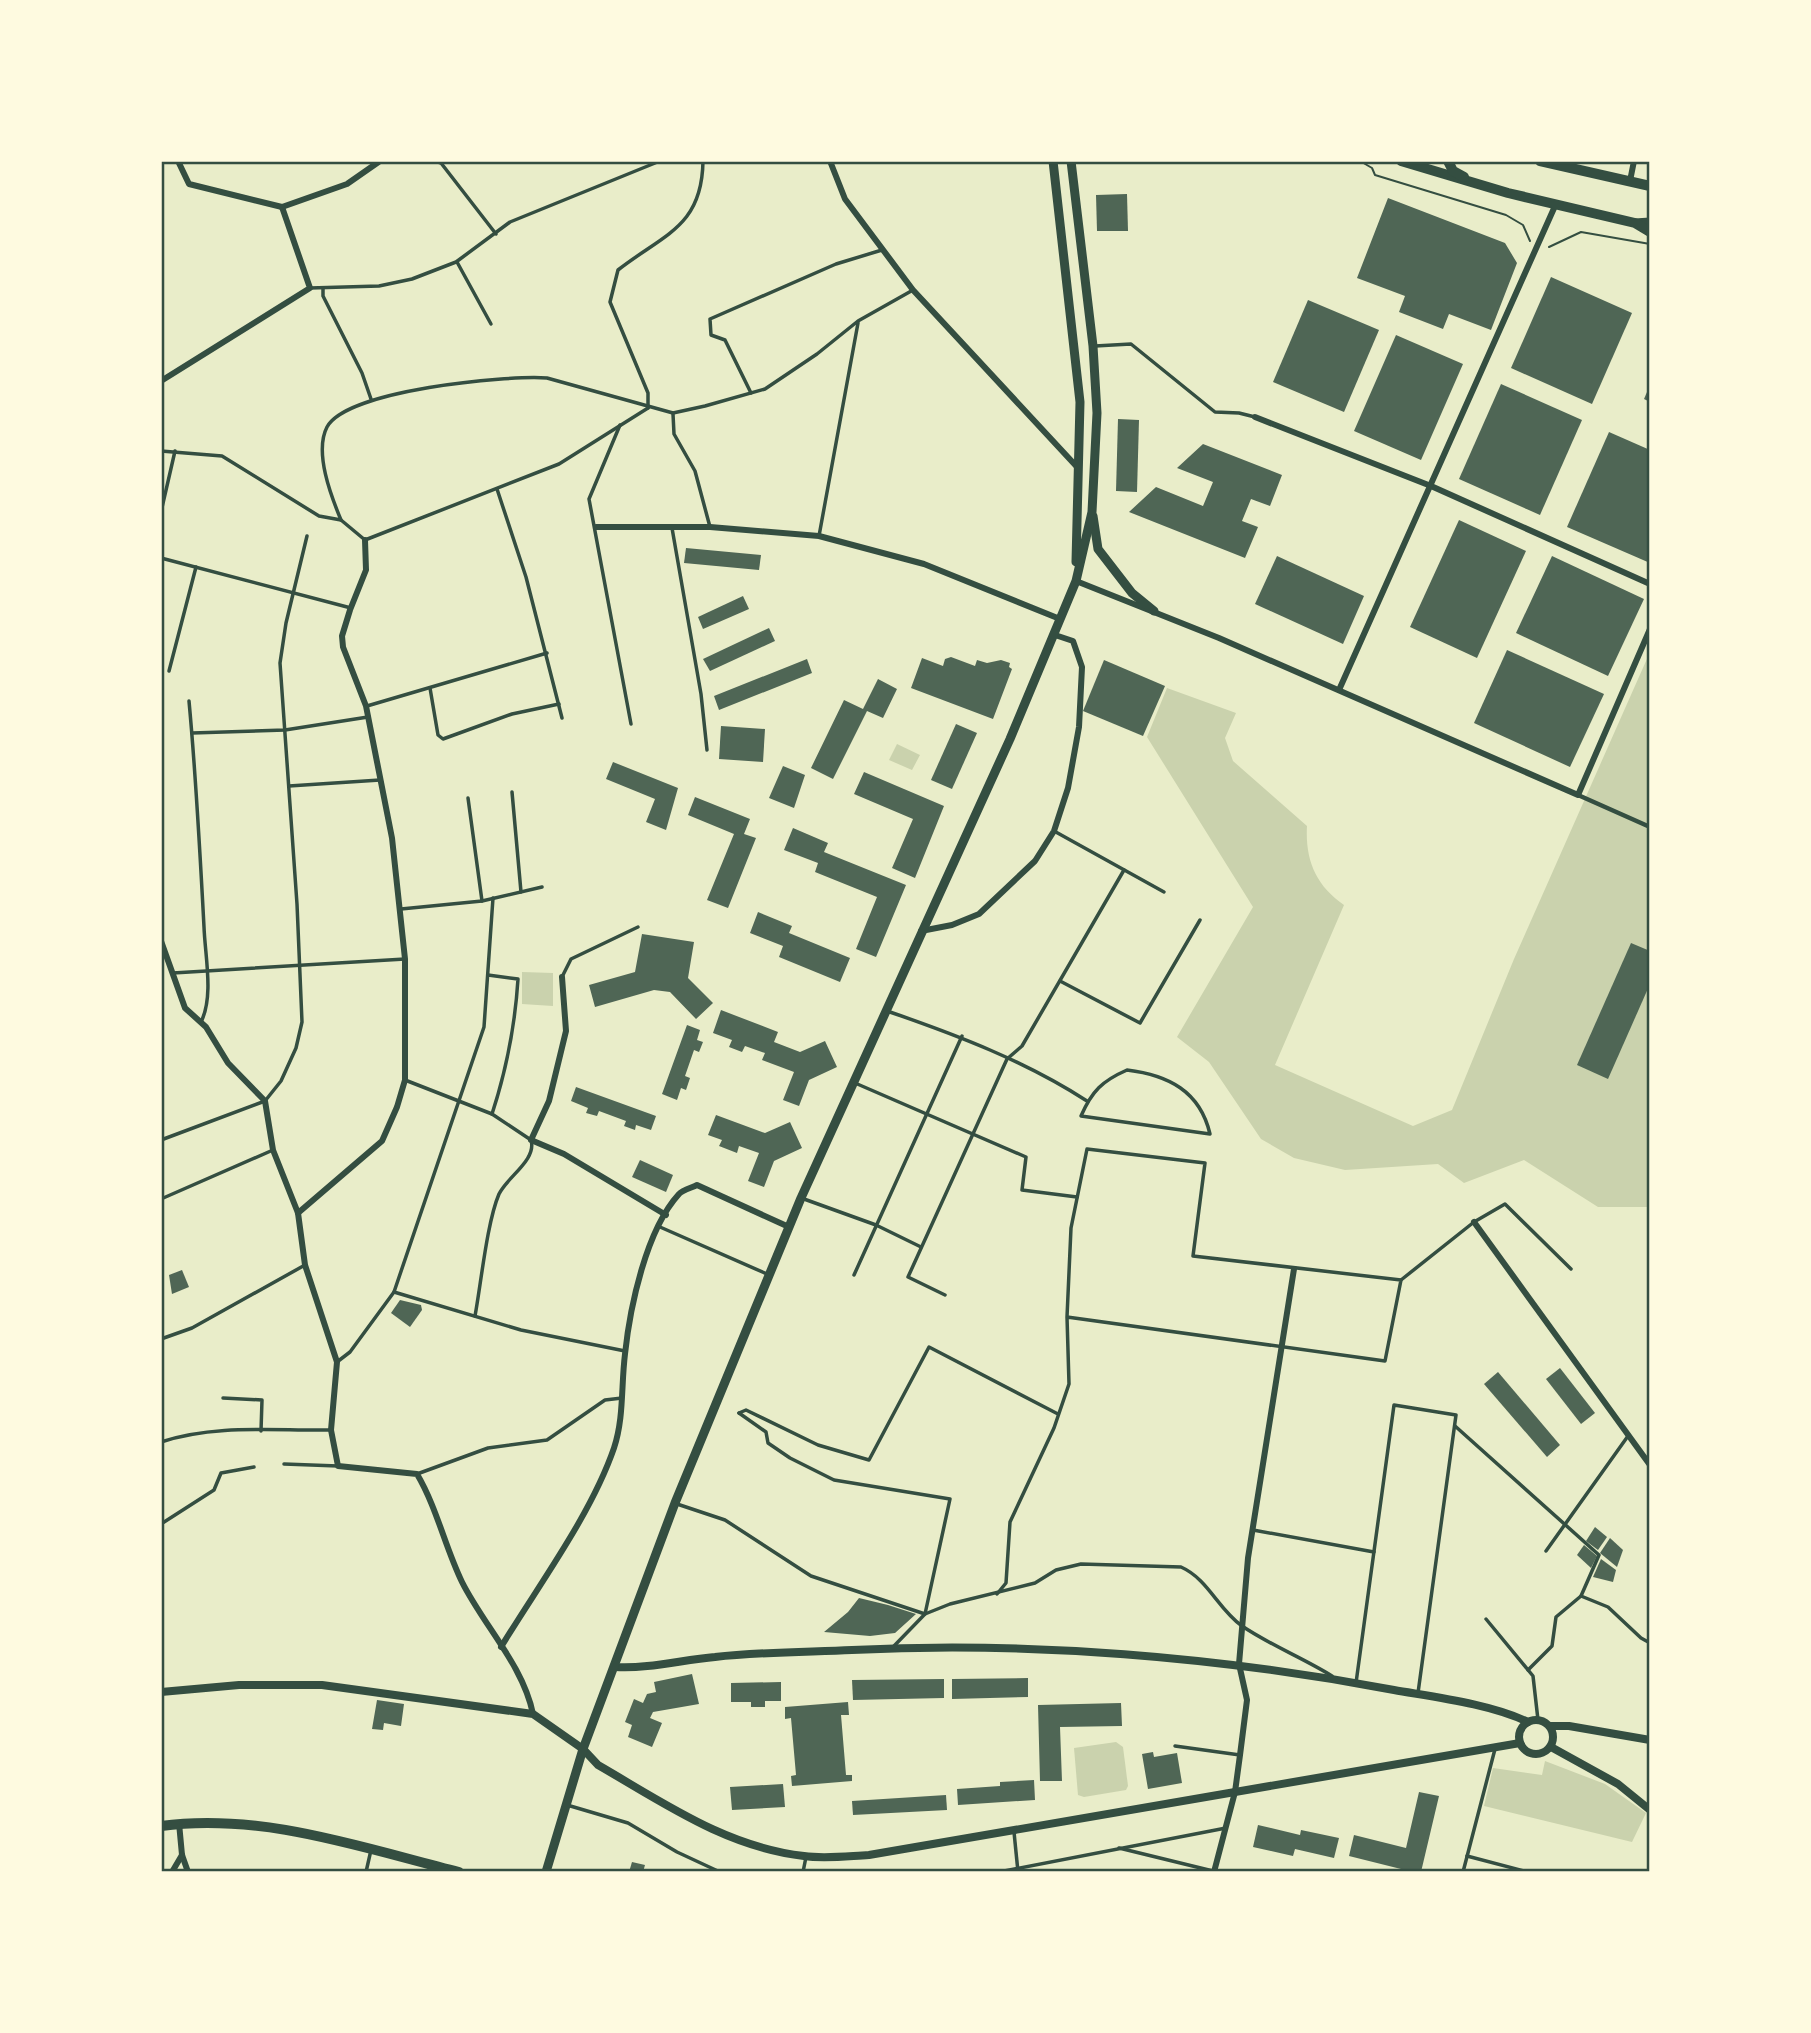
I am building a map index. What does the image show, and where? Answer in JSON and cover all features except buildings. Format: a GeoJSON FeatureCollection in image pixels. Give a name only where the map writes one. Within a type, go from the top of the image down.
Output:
{"type":"FeatureCollection","features":[{"type":"Feature","properties":{"kind":"main road"},"geometry":{"type":"LineString","coordinates":[[1053,161],[1076,354],[1080,470],[1076,581]]}},
{"type":"Feature","properties":{"kind":"main road"},"geometry":{"type":"LineString","coordinates":[[546,1872],[583,1749],[675,1503],[801,1198],[1055,635],[1076,581],[1092,512],[1097,413],[1093,346],[1071,161]]}},
{"type":"Feature","properties":{"kind":"main road"},"geometry":{"type":"LineString","coordinates":[[1401,161],[1555,206],[1635,223],[1650,222]]}},
{"type":"Feature","properties":{"kind":"main road"},"geometry":{"type":"LineString","coordinates":[[1448,161],[1453,171],[1476,185]]}},
{"type":"Feature","properties":{"kind":"main road"},"geometry":{"type":"LineString","coordinates":[[1540,161],[1650,186]]}},
{"type":"Feature","properties":{"kind":"main road"},"geometry":{"type":"LineString","coordinates":[[1635,223],[1650,232]]}},
{"type":"Feature","properties":{"kind":"main road"},"geometry":{"type":"LineString","coordinates":[[1092,512],[1098,549],[1132,593],[1154,611]]}},
{"type":"Feature","properties":{"kind":"main road"},"geometry":{"type":"LineString","coordinates":[[161,1826],[179,1823],[254,1824],[459,1872]]}},
{"type":"Feature","properties":{"kind":"street"},"geometry":{"type":"LineString","coordinates":[[178,161],[190,184],[282,207],[347,184],[380,161]]}},
{"type":"Feature","properties":{"kind":"street"},"geometry":{"type":"LineString","coordinates":[[830,161],[845,199],[913,290],[1080,470]]}},
{"type":"Feature","properties":{"kind":"street"},"geometry":{"type":"LineString","coordinates":[[1630,181],[1634,161]]}},
{"type":"Feature","properties":{"kind":"street"},"geometry":{"type":"LineString","coordinates":[[1339,690],[1555,206]]}},
{"type":"Feature","properties":{"kind":"street"},"geometry":{"type":"LineString","coordinates":[[161,382],[310,288],[282,207]]}},
{"type":"Feature","properties":{"kind":"street"},"geometry":{"type":"LineString","coordinates":[[1255,417],[1431,486],[1650,584]]}},
{"type":"Feature","properties":{"kind":"street"},"geometry":{"type":"LineString","coordinates":[[596,527],[710,527],[819,536],[924,564],[1060,619]]}},
{"type":"Feature","properties":{"kind":"street"},"geometry":{"type":"LineString","coordinates":[[298,1213],[382,1141],[405,1080],[405,959],[401,909],[366,706],[343,647],[342,636],[366,570],[365,540]]}},
{"type":"Feature","properties":{"kind":"street"},"geometry":{"type":"LineString","coordinates":[[1076,581],[1154,611],[1339,690],[1650,827]]}},
{"type":"Feature","properties":{"kind":"street"},"geometry":{"type":"LineString","coordinates":[[1578,795],[1650,629]]}},
{"type":"Feature","properties":{"kind":"street"},"geometry":{"type":"LineString","coordinates":[[922,931],[952,925],[979,914],[1035,861],[1054,831],[1068,788],[1079,727],[1082,667],[1073,641],[1055,635]]}},
{"type":"Feature","properties":{"kind":"street"},"geometry":{"type":"LineString","coordinates":[[161,942],[185,1008],[206,1027],[228,1063],[265,1101],[273,1150],[298,1213],[305,1265],[337,1362],[331,1430],[338,1466],[417,1474],[463,1584],[530,1700],[533,1714]]}},
{"type":"Feature","properties":{"kind":"street"},"geometry":{"type":"LineString","coordinates":[[562,977],[566,1031],[549,1101],[531,1140],[564,1154],[666,1215]]}},
{"type":"Feature","properties":{"kind":"street"},"geometry":{"type":"LineString","coordinates":[[501,1647],[592,1499],[618,1434],[625,1351],[640,1275],[660,1227],[680,1193],[697,1185],[789,1227]]}},
{"type":"Feature","properties":{"kind":"street"},"geometry":{"type":"LineString","coordinates":[[1474,1222],[1650,1465]]}},
{"type":"Feature","properties":{"kind":"street"},"geometry":{"type":"LineString","coordinates":[[1215,1872],[1235,1792],[1240,1755],[1247,1700],[1239,1664],[1241,1626],[1293,1269]]}},
{"type":"Feature","properties":{"kind":"street"},"geometry":{"type":"LineString","coordinates":[[615,1667],[640,1668],[716,1657],[892,1648],[1073,1652],[1239,1664],[1418,1694],[1528,1722],[1538,1720],[1550,1726],[1569,1726],[1650,1740]]}},
{"type":"Feature","properties":{"kind":"street"},"geometry":{"type":"LineString","coordinates":[[161,1692],[239,1685],[322,1685],[533,1714],[583,1749],[598,1765],[708,1829],[752,1846],[806,1856],[869,1855],[1520,1743]]}},
{"type":"Feature","properties":{"kind":"street"},"geometry":{"type":"LineString","coordinates":[[1520,1743],[1521,1730],[1528,1722]]}},
{"type":"Feature","properties":{"kind":"street"},"geometry":{"type":"LineString","coordinates":[[1520,1743],[1533,1755],[1541,1754],[1551,1747],[1554,1738],[1550,1726]]}},
{"type":"Feature","properties":{"kind":"street"},"geometry":{"type":"LineString","coordinates":[[1551,1747],[1618,1784],[1650,1810]]}},
{"type":"Feature","properties":{"kind":"street"},"geometry":{"type":"LineString","coordinates":[[179,1823],[182,1855],[188,1872]]}},
{"type":"Feature","properties":{"kind":"street"},"geometry":{"type":"LineString","coordinates":[[172,1872],[182,1855]]}},
{"type":"Feature","properties":{"kind":"lane"},"geometry":{"type":"LineString","coordinates":[[435,161],[441,163],[496,234]]}},
{"type":"Feature","properties":{"kind":"lane"},"geometry":{"type":"LineString","coordinates":[[310,288],[379,286],[411,279],[456,262],[510,222],[660,161]]}},
{"type":"Feature","properties":{"kind":"lane"},"geometry":{"type":"LineString","coordinates":[[648,408],[648,393],[610,302],[618,270],[662,241],[694,211],[703,183],[703,161]]}},
{"type":"Feature","properties":{"kind":"lane"},"geometry":{"type":"LineString","coordinates":[[751,393],[725,340],[711,335],[710,319],[836,264],[884,249]]}},
{"type":"Feature","properties":{"kind":"lane"},"geometry":{"type":"LineString","coordinates":[[456,262],[491,324]]}},
{"type":"Feature","properties":{"kind":"lane"},"geometry":{"type":"LineString","coordinates":[[323,288],[323,296],[362,373],[371,399]]}},
{"type":"Feature","properties":{"kind":"lane"},"geometry":{"type":"LineString","coordinates":[[648,408],[559,464],[365,540],[341,520],[334,503],[324,457],[324,434],[329,423],[341,413],[371,399],[470,382],[527,376],[547,378],[673,413],[765,389],[807,361],[858,321],[913,290]]}},
{"type":"Feature","properties":{"kind":"lane"},"geometry":{"type":"LineString","coordinates":[[819,536],[858,321]]}},
{"type":"Feature","properties":{"kind":"lane"},"geometry":{"type":"LineString","coordinates":[[1093,346],[1131,344],[1215,412],[1255,417]]}},
{"type":"Feature","properties":{"kind":"lane"},"geometry":{"type":"LineString","coordinates":[[673,413],[674,434],[695,471],[710,527]]}},
{"type":"Feature","properties":{"kind":"lane"},"geometry":{"type":"LineString","coordinates":[[620,425],[589,499],[631,724]]}},
{"type":"Feature","properties":{"kind":"lane"},"geometry":{"type":"LineString","coordinates":[[161,451],[222,456],[319,516],[341,520]]}},
{"type":"Feature","properties":{"kind":"lane"},"geometry":{"type":"LineString","coordinates":[[161,512],[175,451]]}},
{"type":"Feature","properties":{"kind":"lane"},"geometry":{"type":"LineString","coordinates":[[496,489],[547,653],[562,718]]}},
{"type":"Feature","properties":{"kind":"lane"},"geometry":{"type":"LineString","coordinates":[[671,527],[701,694],[707,750]]}},
{"type":"Feature","properties":{"kind":"lane"},"geometry":{"type":"LineString","coordinates":[[161,1140],[265,1101],[281,1081],[296,1048],[302,1022],[280,663],[307,536]]}},
{"type":"Feature","properties":{"kind":"lane"},"geometry":{"type":"LineString","coordinates":[[161,558],[351,608]]}},
{"type":"Feature","properties":{"kind":"lane"},"geometry":{"type":"LineString","coordinates":[[169,671],[196,567]]}},
{"type":"Feature","properties":{"kind":"lane"},"geometry":{"type":"LineString","coordinates":[[366,706],[547,653]]}},
{"type":"Feature","properties":{"kind":"lane"},"geometry":{"type":"LineString","coordinates":[[430,688],[438,735],[443,739],[512,714],[559,704]]}},
{"type":"Feature","properties":{"kind":"lane"},"geometry":{"type":"LineString","coordinates":[[189,701],[206,970],[207,1010],[200,1024]]}},
{"type":"Feature","properties":{"kind":"lane"},"geometry":{"type":"LineString","coordinates":[[192,733],[285,730],[368,717]]}},
{"type":"Feature","properties":{"kind":"lane"},"geometry":{"type":"LineString","coordinates":[[289,786],[380,780]]}},
{"type":"Feature","properties":{"kind":"lane"},"geometry":{"type":"LineString","coordinates":[[512,792],[521,892]]}},
{"type":"Feature","properties":{"kind":"lane"},"geometry":{"type":"LineString","coordinates":[[468,798],[482,901]]}},
{"type":"Feature","properties":{"kind":"lane"},"geometry":{"type":"LineString","coordinates":[[1054,831],[1164,892]]}},
{"type":"Feature","properties":{"kind":"lane"},"geometry":{"type":"LineString","coordinates":[[945,1295],[908,1278],[921,1247],[1007,1059],[1022,1046],[1124,870]]}},
{"type":"Feature","properties":{"kind":"lane"},"geometry":{"type":"LineString","coordinates":[[401,909],[482,901],[542,887]]}},
{"type":"Feature","properties":{"kind":"lane"},"geometry":{"type":"LineString","coordinates":[[337,1362],[350,1352],[394,1292],[484,1027],[493,898]]}},
{"type":"Feature","properties":{"kind":"lane"},"geometry":{"type":"LineString","coordinates":[[1060,981],[1140,1024],[1200,920]]}},
{"type":"Feature","properties":{"kind":"lane"},"geometry":{"type":"LineString","coordinates":[[562,977],[570,959],[638,928]]}},
{"type":"Feature","properties":{"kind":"lane"},"geometry":{"type":"LineString","coordinates":[[172,973],[405,959]]}},
{"type":"Feature","properties":{"kind":"lane"},"geometry":{"type":"LineString","coordinates":[[488,975],[518,979],[515,1032],[492,1114]]}},
{"type":"Feature","properties":{"kind":"lane"},"geometry":{"type":"LineString","coordinates":[[886,1010],[962,1037],[1046,1075],[1088,1101]]}},
{"type":"Feature","properties":{"kind":"lane"},"geometry":{"type":"LineString","coordinates":[[854,1275],[925,1113],[962,1037]]}},
{"type":"Feature","properties":{"kind":"lane"},"geometry":{"type":"LineString","coordinates":[[1127,1070],[1157,1074],[1186,1090],[1206,1114],[1210,1134],[1081,1116],[1088,1101],[1104,1080],[1127,1070]]}},
{"type":"Feature","properties":{"kind":"lane"},"geometry":{"type":"LineString","coordinates":[[405,1080],[492,1114],[531,1140],[530,1154],[506,1183],[496,1202],[475,1316]]}},
{"type":"Feature","properties":{"kind":"lane"},"geometry":{"type":"LineString","coordinates":[[853,1082],[1026,1157],[1022,1190],[1077,1197]]}},
{"type":"Feature","properties":{"kind":"lane"},"geometry":{"type":"LineString","coordinates":[[997,1594],[1006,1583],[1010,1522],[1059,1415],[1069,1384],[1067,1317],[1071,1228],[1087,1149],[1205,1163],[1193,1255],[1401,1280]]}},
{"type":"Feature","properties":{"kind":"lane"},"geometry":{"type":"LineString","coordinates":[[161,1199],[273,1150]]}},
{"type":"Feature","properties":{"kind":"lane"},"geometry":{"type":"LineString","coordinates":[[801,1198],[876,1224],[921,1247]]}},
{"type":"Feature","properties":{"kind":"lane"},"geometry":{"type":"LineString","coordinates":[[1067,1317],[1385,1361],[1401,1280],[1474,1222],[1506,1203],[1571,1269]]}},
{"type":"Feature","properties":{"kind":"lane"},"geometry":{"type":"LineString","coordinates":[[660,1227],[769,1275]]}},
{"type":"Feature","properties":{"kind":"lane"},"geometry":{"type":"LineString","coordinates":[[161,1339],[192,1328],[305,1265]]}},
{"type":"Feature","properties":{"kind":"lane"},"geometry":{"type":"LineString","coordinates":[[394,1292],[521,1330],[625,1351]]}},
{"type":"Feature","properties":{"kind":"lane"},"geometry":{"type":"LineString","coordinates":[[925,1614],[950,1499],[834,1480],[790,1458],[768,1443],[766,1432],[741,1417],[739,1413],[746,1410],[818,1445],[869,1460],[929,1347],[1059,1415]]}},
{"type":"Feature","properties":{"kind":"lane"},"geometry":{"type":"LineString","coordinates":[[223,1398],[262,1400],[261,1431]]}},
{"type":"Feature","properties":{"kind":"lane"},"geometry":{"type":"LineString","coordinates":[[417,1474],[488,1448],[547,1440],[605,1400],[622,1398]]}},
{"type":"Feature","properties":{"kind":"lane"},"geometry":{"type":"LineString","coordinates":[[1356,1683],[1394,1405],[1456,1415],[1418,1694]]}},
{"type":"Feature","properties":{"kind":"lane"},"geometry":{"type":"LineString","coordinates":[[1455,1426],[1599,1555],[1581,1596],[1556,1617],[1552,1646],[1528,1671]]}},
{"type":"Feature","properties":{"kind":"lane"},"geometry":{"type":"LineString","coordinates":[[161,1442],[191,1432],[212,1430],[331,1430]]}},
{"type":"Feature","properties":{"kind":"lane"},"geometry":{"type":"LineString","coordinates":[[1546,1551],[1628,1435]]}},
{"type":"Feature","properties":{"kind":"lane"},"geometry":{"type":"LineString","coordinates":[[284,1465],[338,1466]]}},
{"type":"Feature","properties":{"kind":"lane"},"geometry":{"type":"LineString","coordinates":[[161,1524],[212,1493],[221,1473],[254,1467]]}},
{"type":"Feature","properties":{"kind":"lane"},"geometry":{"type":"LineString","coordinates":[[675,1503],[725,1520],[811,1576],[925,1614]]}},
{"type":"Feature","properties":{"kind":"lane"},"geometry":{"type":"LineString","coordinates":[[1253,1530],[1374,1552]]}},
{"type":"Feature","properties":{"kind":"lane"},"geometry":{"type":"LineString","coordinates":[[892,1648],[925,1614],[950,1604],[1035,1583],[1056,1570],[1081,1564],[1181,1567],[1196,1573],[1220,1606],[1241,1626],[1338,1680]]}},
{"type":"Feature","properties":{"kind":"lane"},"geometry":{"type":"LineString","coordinates":[[1581,1596],[1608,1606],[1641,1638],[1650,1643]]}},
{"type":"Feature","properties":{"kind":"lane"},"geometry":{"type":"LineString","coordinates":[[1486,1619],[1535,1682],[1538,1720]]}},
{"type":"Feature","properties":{"kind":"lane"},"geometry":{"type":"LineString","coordinates":[[1175,1746],[1240,1755]]}},
{"type":"Feature","properties":{"kind":"lane"},"geometry":{"type":"LineString","coordinates":[[1463,1872],[1496,1747]]}},
{"type":"Feature","properties":{"kind":"lane"},"geometry":{"type":"LineString","coordinates":[[567,1805],[628,1823],[702,1865],[720,1872]]}},
{"type":"Feature","properties":{"kind":"lane"},"geometry":{"type":"LineString","coordinates":[[999,1872],[1226,1828]]}},
{"type":"Feature","properties":{"kind":"lane"},"geometry":{"type":"LineString","coordinates":[[1013,1830],[1018,1870]]}},
{"type":"Feature","properties":{"kind":"lane"},"geometry":{"type":"LineString","coordinates":[[1117,1847],[1215,1872]]}},
{"type":"Feature","properties":{"kind":"lane"},"geometry":{"type":"LineString","coordinates":[[366,1872],[372,1850]]}},
{"type":"Feature","properties":{"kind":"lane"},"geometry":{"type":"LineString","coordinates":[[803,1872],[806,1856]]}},
{"type":"Feature","properties":{"kind":"lane"},"geometry":{"type":"LineString","coordinates":[[1467,1856],[1528,1872]]}},
{"type":"Feature","properties":{"kind":"path"},"geometry":{"type":"LineString","coordinates":[[1360,161],[1372,168],[1374,175],[1506,215],[1523,225],[1530,241],[1550,248],[1563,238],[1581,232],[1650,244]]}},
{"type":"Feature","properties":{"kind":"green space"},"geometry":{"type":"Polygon","coordinates":[[[1650,652],[1650,1210],[1648,1207],[1598,1207],[1524,1160],[1464,1183],[1438,1164],[1345,1170],[1294,1158],[1261,1139],[1209,1062],[1177,1037],[1253,907],[1147,737],[1167,688],[1236,713],[1225,738],[1233,761],[1307,826],[1308,850],[1314,871],[1326,889],[1344,905],[1275,1065],[1413,1126],[1452,1110],[1514,959],[1650,652]]]}},
{"type":"Feature","properties":{"kind":"green space"},"geometry":{"type":"Polygon","coordinates":[[[897,744],[920,755],[912,770],[889,760],[897,744]]]}},
{"type":"Feature","properties":{"kind":"green space"},"geometry":{"type":"Polygon","coordinates":[[[522,972],[553,973],[553,1006],[522,1004],[522,972]]]}},
{"type":"Feature","properties":{"kind":"green space"},"geometry":{"type":"Polygon","coordinates":[[[1116,1742],[1123,1747],[1128,1786],[1126,1790],[1084,1797],[1078,1795],[1074,1748],[1116,1742]]]}},
{"type":"Feature","properties":{"kind":"green space"},"geometry":{"type":"Polygon","coordinates":[[[1545,1761],[1605,1784],[1646,1813],[1632,1842],[1484,1806],[1493,1768],[1542,1775],[1545,1761]]]}}]}
